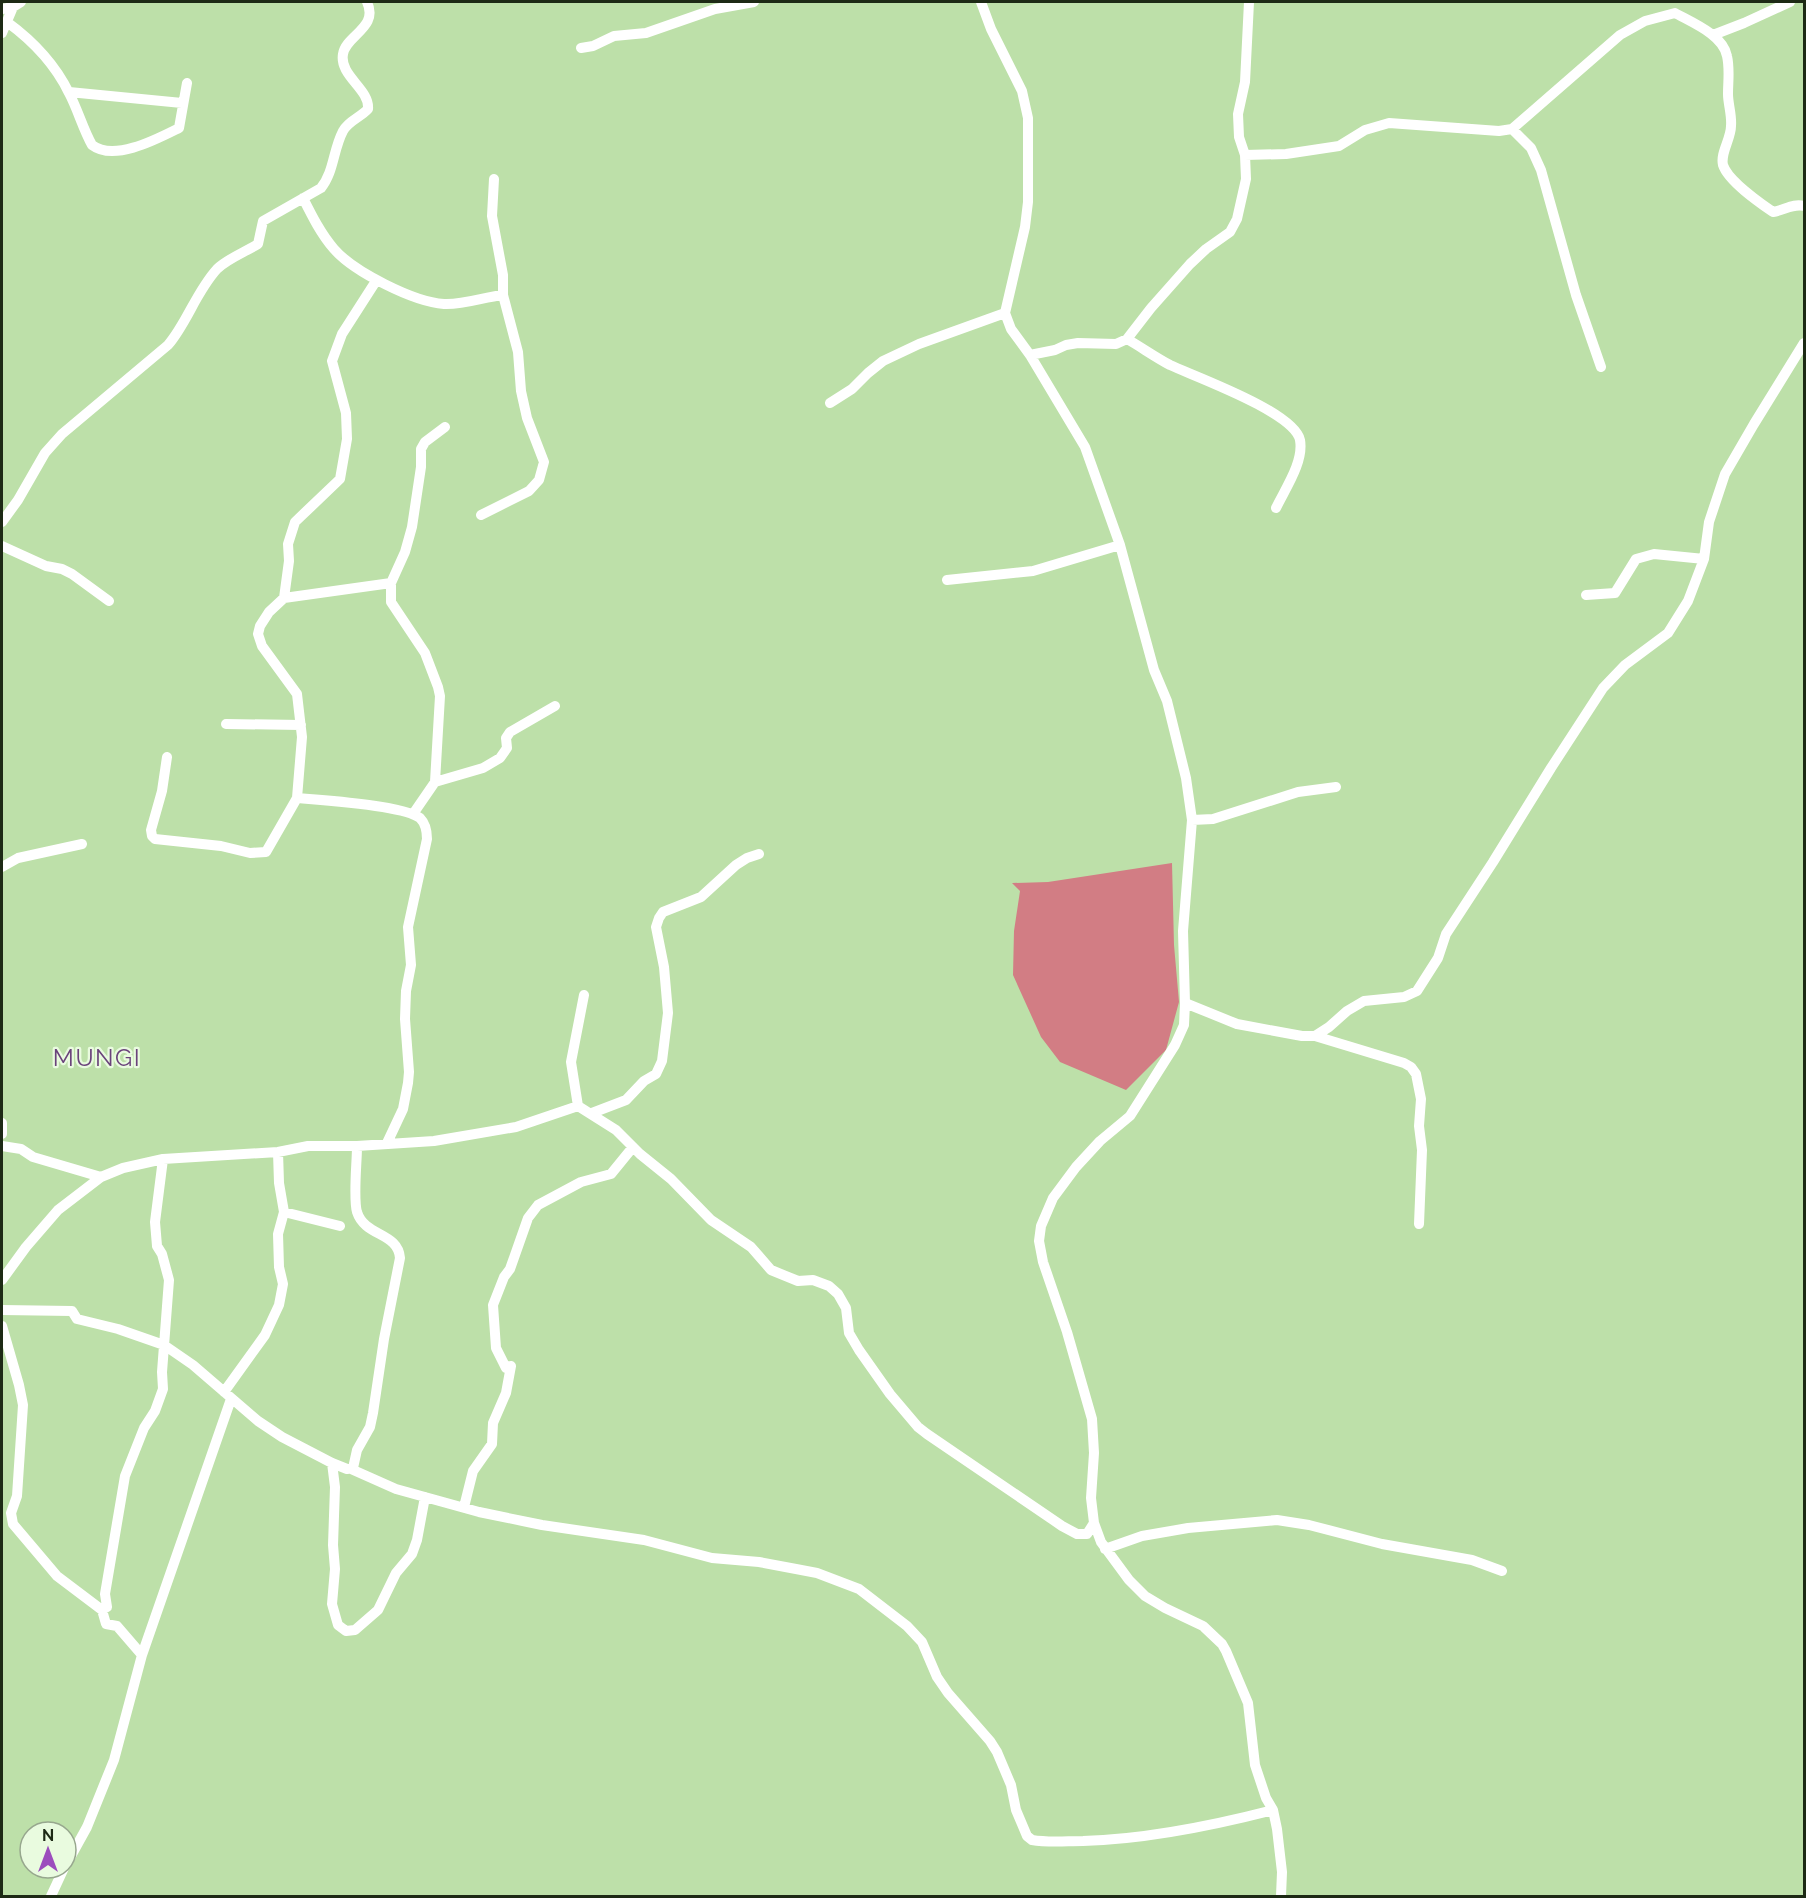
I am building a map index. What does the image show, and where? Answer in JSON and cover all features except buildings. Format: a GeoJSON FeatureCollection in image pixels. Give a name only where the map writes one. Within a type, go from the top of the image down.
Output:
{"type":"FeatureCollection","features":[{"type":"Feature","properties":{"kind":"street"},"geometry":{"type":"LineString","coordinates":[[2,522],[18,500],[45,453],[62,434],[168,345],[193,303],[218,268],[258,244],[263,221],[321,188],[327,181],[332,159],[344,130],[368,109],[367,99],[348,72],[342,57],[344,50],[362,31],[369,17],[367,2]]}},
{"type":"Feature","properties":{"kind":"street"},"geometry":{"type":"LineString","coordinates":[[581,48],[593,46],[614,36],[646,33],[715,9],[754,2]]}},
{"type":"Feature","properties":{"kind":"street"},"geometry":{"type":"LineString","coordinates":[[981,2],[991,29],[1022,90],[1028,118],[1028,202],[1025,227],[1005,313],[1011,328],[1030,355],[1085,447],[1120,545],[1154,670],[1167,701],[1186,778],[1192,820],[1183,931],[1184,1025],[1175,1045],[1130,1116],[1100,1141],[1076,1167],[1053,1198],[1045,1212],[1039,1241],[1043,1262],[1067,1332],[1092,1419],[1094,1453],[1091,1497],[1094,1523],[1106,1549],[1129,1580],[1145,1596],[1203,1626],[1222,1644],[1231,1661],[1248,1703],[1254,1765],[1273,1810],[1282,1872],[1281,1896]]}},
{"type":"Feature","properties":{"kind":"street"},"geometry":{"type":"LineString","coordinates":[[1030,355],[1078,343],[1116,344],[1127,339],[1190,264],[1230,232],[1237,219],[1246,178],[1245,155],[1239,137],[1238,114],[1245,82],[1249,2]]}},
{"type":"Feature","properties":{"kind":"street"},"geometry":{"type":"LineString","coordinates":[[1713,36],[1790,2]]}},
{"type":"Feature","properties":{"kind":"street"},"geometry":{"type":"LineString","coordinates":[[2,9],[17,4]]}},
{"type":"Feature","properties":{"kind":"street"},"geometry":{"type":"LineString","coordinates":[[2,33],[17,4]]}},
{"type":"Feature","properties":{"kind":"street"},"geometry":{"type":"LineString","coordinates":[[1245,155],[1286,154],[1339,146],[1365,130],[1389,123],[1499,131],[1512,129],[1620,36],[1645,21],[1675,13],[1713,36],[1725,51],[1728,69],[1728,107],[1732,125],[1728,146],[1722,156],[1724,168],[1745,190],[1773,212],[1794,205],[1804,206]]}},
{"type":"Feature","properties":{"kind":"street"},"geometry":{"type":"LineString","coordinates":[[8,21],[38,49],[69,92],[92,145],[96,149],[115,151],[129,149],[179,128],[187,83]]}},
{"type":"Feature","properties":{"kind":"street"},"geometry":{"type":"LineString","coordinates":[[69,92],[182,103]]}},
{"type":"Feature","properties":{"kind":"street"},"geometry":{"type":"LineString","coordinates":[[1512,129],[1531,148],[1541,171],[1576,295],[1601,367]]}},
{"type":"Feature","properties":{"kind":"street"},"geometry":{"type":"LineString","coordinates":[[481,515],[529,491],[539,480],[544,462],[527,418],[521,391],[518,352],[503,295],[503,275],[492,216],[494,179]]}},
{"type":"Feature","properties":{"kind":"street"},"geometry":{"type":"LineString","coordinates":[[303,198],[322,234],[336,252],[376,281],[443,304],[503,295]]}},
{"type":"Feature","properties":{"kind":"street"},"geometry":{"type":"LineString","coordinates":[[284,598],[291,532],[295,522],[340,479],[347,439],[346,413],[332,361],[342,334],[376,281]]}},
{"type":"Feature","properties":{"kind":"street"},"geometry":{"type":"LineString","coordinates":[[830,403],[852,389],[867,373],[883,361],[919,344],[1005,313]]}},
{"type":"Feature","properties":{"kind":"street"},"geometry":{"type":"LineString","coordinates":[[1127,339],[1169,364],[1262,406],[1297,430],[1300,442],[1298,460],[1276,508]]}},
{"type":"Feature","properties":{"kind":"street"},"geometry":{"type":"LineString","coordinates":[[1315,1036],[1364,1001],[1404,997],[1417,991],[1438,958],[1446,934],[1603,688],[1625,664],[1668,633],[1688,601],[1704,559],[1709,522],[1725,474],[1804,343]]}},
{"type":"Feature","properties":{"kind":"street"},"geometry":{"type":"LineString","coordinates":[[413,814],[435,782],[440,696],[425,653],[391,602],[391,583],[405,552],[412,527],[421,467],[421,448],[425,442],[445,427]]}},
{"type":"Feature","properties":{"kind":"street"},"geometry":{"type":"LineString","coordinates":[[947,580],[1033,571],[1120,545]]}},
{"type":"Feature","properties":{"kind":"street"},"geometry":{"type":"LineString","coordinates":[[2,546],[46,566],[62,569],[72,574],[109,601]]}},
{"type":"Feature","properties":{"kind":"street"},"geometry":{"type":"LineString","coordinates":[[1586,596],[1615,593],[1636,559],[1654,554],[1704,559]]}},
{"type":"Feature","properties":{"kind":"street"},"geometry":{"type":"LineString","coordinates":[[167,757],[162,791],[151,830],[152,836],[221,846],[250,853],[266,852],[297,798],[301,725],[297,694],[262,646],[258,634],[260,626],[269,612],[284,598],[391,583]]}},
{"type":"Feature","properties":{"kind":"street"},"geometry":{"type":"LineString","coordinates":[[435,782],[483,768],[500,758],[507,748],[506,738],[510,732],[555,706]]}},
{"type":"Feature","properties":{"kind":"street"},"geometry":{"type":"LineString","coordinates":[[226,724],[301,725]]}},
{"type":"Feature","properties":{"kind":"street"},"geometry":{"type":"LineString","coordinates":[[1192,820],[1213,819],[1298,792],[1336,787]]}},
{"type":"Feature","properties":{"kind":"street"},"geometry":{"type":"LineString","coordinates":[[297,798],[388,808],[413,814],[421,819],[427,830],[408,927],[411,965],[406,991],[405,1019],[410,1072],[403,1109],[387,1143]]}},
{"type":"Feature","properties":{"kind":"street"},"geometry":{"type":"LineString","coordinates":[[2,867],[18,858],[82,844]]}},
{"type":"Feature","properties":{"kind":"street"},"geometry":{"type":"LineString","coordinates":[[592,1113],[626,1100],[644,1081],[657,1074],[662,1061],[668,1013],[664,967],[656,927],[658,918],[663,912],[676,905],[701,897],[736,865],[759,854]]}},
{"type":"Feature","properties":{"kind":"street"},"geometry":{"type":"LineString","coordinates":[[578,1106],[571,1062],[584,995]]}},
{"type":"Feature","properties":{"kind":"street"},"geometry":{"type":"LineString","coordinates":[[1185,1003],[1237,1024],[1302,1036],[1315,1036],[1411,1067],[1416,1074],[1421,1100],[1419,1126],[1422,1150],[1419,1224]]}},
{"type":"Feature","properties":{"kind":"street"},"geometry":{"type":"LineString","coordinates":[[2,1280],[26,1247],[58,1210],[101,1177],[123,1168],[163,1159],[278,1152],[308,1146],[357,1146],[434,1141],[516,1126],[578,1106],[616,1130],[671,1179],[711,1220],[751,1247],[771,1270],[798,1281],[813,1280],[829,1286],[838,1294],[846,1308],[849,1333],[859,1350],[890,1394],[918,1427],[1062,1526],[1077,1534],[1087,1534],[1094,1523]]}},
{"type":"Feature","properties":{"kind":"street"},"geometry":{"type":"LineString","coordinates":[[2,1123],[2,1134]]}},
{"type":"Feature","properties":{"kind":"street"},"geometry":{"type":"LineString","coordinates":[[2,1146],[21,1149],[33,1157],[101,1177]]}},
{"type":"Feature","properties":{"kind":"street"},"geometry":{"type":"LineString","coordinates":[[351,1469],[354,1467],[357,1450],[372,1420],[400,1258],[396,1244],[367,1227],[357,1211],[357,1146]]}},
{"type":"Feature","properties":{"kind":"street"},"geometry":{"type":"LineString","coordinates":[[464,1507],[473,1471],[492,1444],[493,1423],[508,1383],[511,1366],[506,1368],[496,1348],[493,1305],[504,1277],[510,1269],[528,1218],[538,1205],[550,1198],[581,1182],[611,1173],[633,1147]]}},
{"type":"Feature","properties":{"kind":"street"},"geometry":{"type":"LineString","coordinates":[[78,1843],[87,1827],[114,1760],[142,1655],[227,1395],[265,1335],[279,1305],[283,1284],[279,1267],[278,1234],[284,1212],[279,1183],[278,1152]]}},
{"type":"Feature","properties":{"kind":"street"},"geometry":{"type":"LineString","coordinates":[[102,1610],[107,1607],[106,1584],[125,1476],[144,1428],[155,1410],[163,1389],[169,1280],[162,1254],[157,1246],[155,1222],[163,1159]]}},
{"type":"Feature","properties":{"kind":"street"},"geometry":{"type":"LineString","coordinates":[[284,1212],[340,1226]]}},
{"type":"Feature","properties":{"kind":"street"},"geometry":{"type":"LineString","coordinates":[[2,1310],[72,1311],[77,1319],[108,1326],[164,1345],[193,1365],[258,1421],[282,1437],[332,1463],[366,1474],[381,1483],[425,1497],[542,1525],[644,1540],[712,1558],[759,1562],[796,1569],[859,1589],[907,1626],[922,1642],[937,1677],[997,1752],[1011,1785],[1016,1810],[1028,1837],[1032,1840],[1094,1840],[1181,1831],[1273,1810]]}},
{"type":"Feature","properties":{"kind":"street"},"geometry":{"type":"LineString","coordinates":[[2,1326],[19,1385],[22,1405],[17,1487],[11,1513],[13,1524],[57,1576],[102,1610],[106,1624],[117,1626],[142,1655]]}},
{"type":"Feature","properties":{"kind":"street"},"geometry":{"type":"LineString","coordinates":[[332,1463],[335,1487],[333,1545],[335,1569],[332,1604],[338,1625],[346,1631],[355,1630],[378,1610],[396,1574],[412,1554],[425,1497]]}},
{"type":"Feature","properties":{"kind":"street"},"geometry":{"type":"LineString","coordinates":[[1106,1549],[1142,1536],[1276,1520],[1309,1525],[1382,1545],[1472,1560],[1502,1570]]}},
{"type":"Feature","properties":{"kind":"street"},"geometry":{"type":"LineString","coordinates":[[51,1896],[58,1880]]}},
{"type":"Feature","properties":{"kind":"shaded area"},"geometry":{"type":"Polygon","coordinates":[[[1172,863],[1174,945],[1179,1002],[1166,1050],[1126,1090],[1060,1062],[1041,1037],[1013,975],[1014,931],[1020,891],[1012,883],[1048,882],[1172,863]]]}},
{"type":"Feature","properties":{"kind":"district","name":"MUNGI"},"geometry":{"type":"Point","coordinates":[97,1058]}}]}
